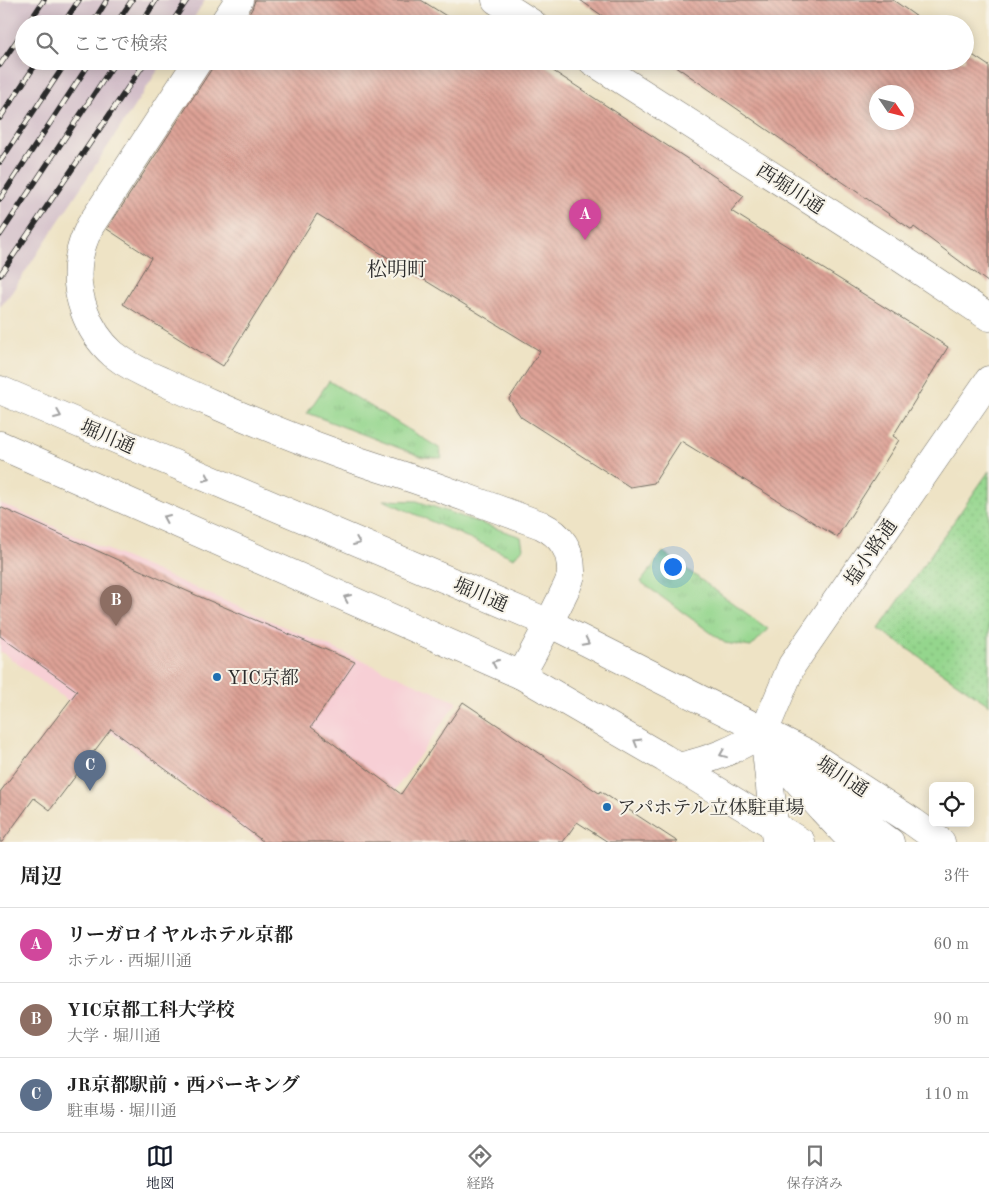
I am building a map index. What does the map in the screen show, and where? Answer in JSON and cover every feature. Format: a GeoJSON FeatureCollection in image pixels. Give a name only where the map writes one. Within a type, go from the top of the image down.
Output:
{"type":"FeatureCollection","features":[{"type":"Feature","properties":{"kind":"main road"},"geometry":{"type":"LineString","coordinates":[[229,15],[239,0]]}},
{"type":"Feature","properties":{"kind":"main road"},"geometry":{"type":"LineString","coordinates":[[496,0],[519,15]]}},
{"type":"Feature","properties":{"kind":"main road"},"geometry":{"type":"LineString","coordinates":[[192,70],[90,226],[83,242],[78,276],[84,310],[92,326],[112,353],[127,364],[204,400],[340,454],[549,529],[567,548],[571,576],[522,675]]}},
{"type":"Feature","properties":{"kind":"main road","name":"西堀川通"},"geometry":{"type":"LineString","coordinates":[[606,70],[989,317]]}},
{"type":"Feature","properties":{"kind":"main road","name":"塩小路通"},"geometry":{"type":"LineString","coordinates":[[764,732],[792,665],[989,380]]}},
{"type":"Feature","properties":{"kind":"main road","name":"堀川通"},"geometry":{"type":"LineString","coordinates":[[0,390],[549,623],[807,753],[906,832],[941,842]]}},
{"type":"Feature","properties":{"kind":"main road"},"geometry":{"type":"LineString","coordinates":[[0,445],[522,675],[679,767],[774,833],[801,842]]}},
{"type":"Feature","properties":{"kind":"main road"},"geometry":{"type":"LineString","coordinates":[[679,767],[724,754],[764,732]]}},
{"type":"Feature","properties":{"kind":"main road"},"geometry":{"type":"LineString","coordinates":[[764,732],[774,833]]}},
{"type":"Feature","properties":{"kind":"main road"},"geometry":{"type":"LineString","coordinates":[[764,732],[789,771],[854,842]]}},
{"type":"Feature","properties":{"kind":"main road"},"geometry":{"type":"LineString","coordinates":[[764,732],[839,804],[890,842]]}},
{"type":"Feature","properties":{"kind":"shaded area"},"geometry":{"type":"Polygon","coordinates":[[[3,0],[205,0],[196,15],[15,15],[15,70],[158,70],[12,292],[0,307],[0,4],[3,0]]]}},
{"type":"Feature","properties":{"kind":"shaded area","name":"YIC京都"},"geometry":{"type":"Polygon","coordinates":[[[0,503],[457,702],[359,842],[261,842],[0,651],[0,503]]]}},
{"type":"Feature","properties":{"kind":"green space"},"geometry":{"type":"Polygon","coordinates":[[[329,381],[439,448],[442,458],[423,457],[307,413],[329,381]]]}},
{"type":"Feature","properties":{"kind":"green space"},"geometry":{"type":"Polygon","coordinates":[[[989,471],[989,705],[879,629],[989,471]]]}},
{"type":"Feature","properties":{"kind":"green space"},"geometry":{"type":"Polygon","coordinates":[[[383,500],[417,501],[521,537],[523,548],[514,558],[383,500]]]}},
{"type":"Feature","properties":{"kind":"green space"},"geometry":{"type":"Polygon","coordinates":[[[663,552],[768,629],[751,647],[725,643],[641,582],[663,552]]]}},
{"type":"Feature","properties":{"kind":"building"},"geometry":{"type":"Polygon","coordinates":[[[255,0],[421,0],[445,15],[248,15],[255,0]]]}},
{"type":"Feature","properties":{"kind":"building"},"geometry":{"type":"Polygon","coordinates":[[[580,0],[893,0],[914,15],[601,15],[580,0]]]}},
{"type":"Feature","properties":{"kind":"building"},"geometry":{"type":"Polygon","coordinates":[[[974,56],[989,66],[989,283],[914,227],[912,230],[681,70],[974,70],[974,56]]]}},
{"type":"Feature","properties":{"kind":"building"},"geometry":{"type":"Polygon","coordinates":[[[211,70],[552,70],[744,196],[731,211],[948,347],[893,436],[899,440],[837,537],[681,441],[654,483],[630,487],[521,417],[509,399],[540,351],[317,214],[223,366],[123,304],[151,258],[107,229],[211,70]]]}},
{"type":"Feature","properties":{"kind":"building","name":"YIC京都"},"geometry":{"type":"Polygon","coordinates":[[[0,507],[198,596],[355,662],[311,727],[401,794],[463,702],[599,793],[600,791],[678,842],[608,842],[577,822],[563,842],[264,842],[111,729],[50,810],[34,798],[2,842],[0,842],[0,792],[77,691],[0,636],[0,507]]]}},
{"type":"Feature","properties":{"kind":"railway"},"geometry":{"type":"LineString","coordinates":[[34,15],[44,0]]}},
{"type":"Feature","properties":{"kind":"railway"},"geometry":{"type":"LineString","coordinates":[[69,15],[79,0]]}},
{"type":"Feature","properties":{"kind":"railway"},"geometry":{"type":"LineString","coordinates":[[98,15],[107,0]]}},
{"type":"Feature","properties":{"kind":"railway"},"geometry":{"type":"LineString","coordinates":[[122,15],[132,0]]}},
{"type":"Feature","properties":{"kind":"railway"},"geometry":{"type":"LineString","coordinates":[[147,15],[156,0]]}},
{"type":"Feature","properties":{"kind":"railway"},"geometry":{"type":"LineString","coordinates":[[177,15],[187,0]]}},
{"type":"Feature","properties":{"kind":"railway"},"geometry":{"type":"LineString","coordinates":[[0,65],[15,43]]}},
{"type":"Feature","properties":{"kind":"railway"},"geometry":{"type":"LineString","coordinates":[[0,118],[32,70]]}},
{"type":"Feature","properties":{"kind":"railway"},"geometry":{"type":"LineString","coordinates":[[0,162],[61,70]]}},
{"type":"Feature","properties":{"kind":"railway"},"geometry":{"type":"LineString","coordinates":[[0,199],[85,70]]}},
{"type":"Feature","properties":{"kind":"railway"},"geometry":{"type":"LineString","coordinates":[[0,235],[110,70]]}},
{"type":"Feature","properties":{"kind":"railway"},"geometry":{"type":"LineString","coordinates":[[0,275],[140,70]]}},
{"type":"Feature","properties":{"kind":"place","name":"リーガロイヤルホテル京都"},"geometry":{"type":"Point","coordinates":[585,240]}},
{"type":"Feature","properties":{"kind":"place","name":"YIC京都工科大学校"},"geometry":{"type":"Point","coordinates":[116,626]}},
{"type":"Feature","properties":{"kind":"place","name":"YIC京都"},"geometry":{"type":"Point","coordinates":[217,677]}},
{"type":"Feature","properties":{"kind":"place","name":"JR京都駅前・西パーキング"},"geometry":{"type":"Point","coordinates":[90,791]}},
{"type":"Feature","properties":{"kind":"place","name":"アパホテル立体駐車場"},"geometry":{"type":"Point","coordinates":[607,807]}},
{"type":"Feature","properties":{"kind":"district","name":"松明町"},"geometry":{"type":"Point","coordinates":[397,269]}}]}
